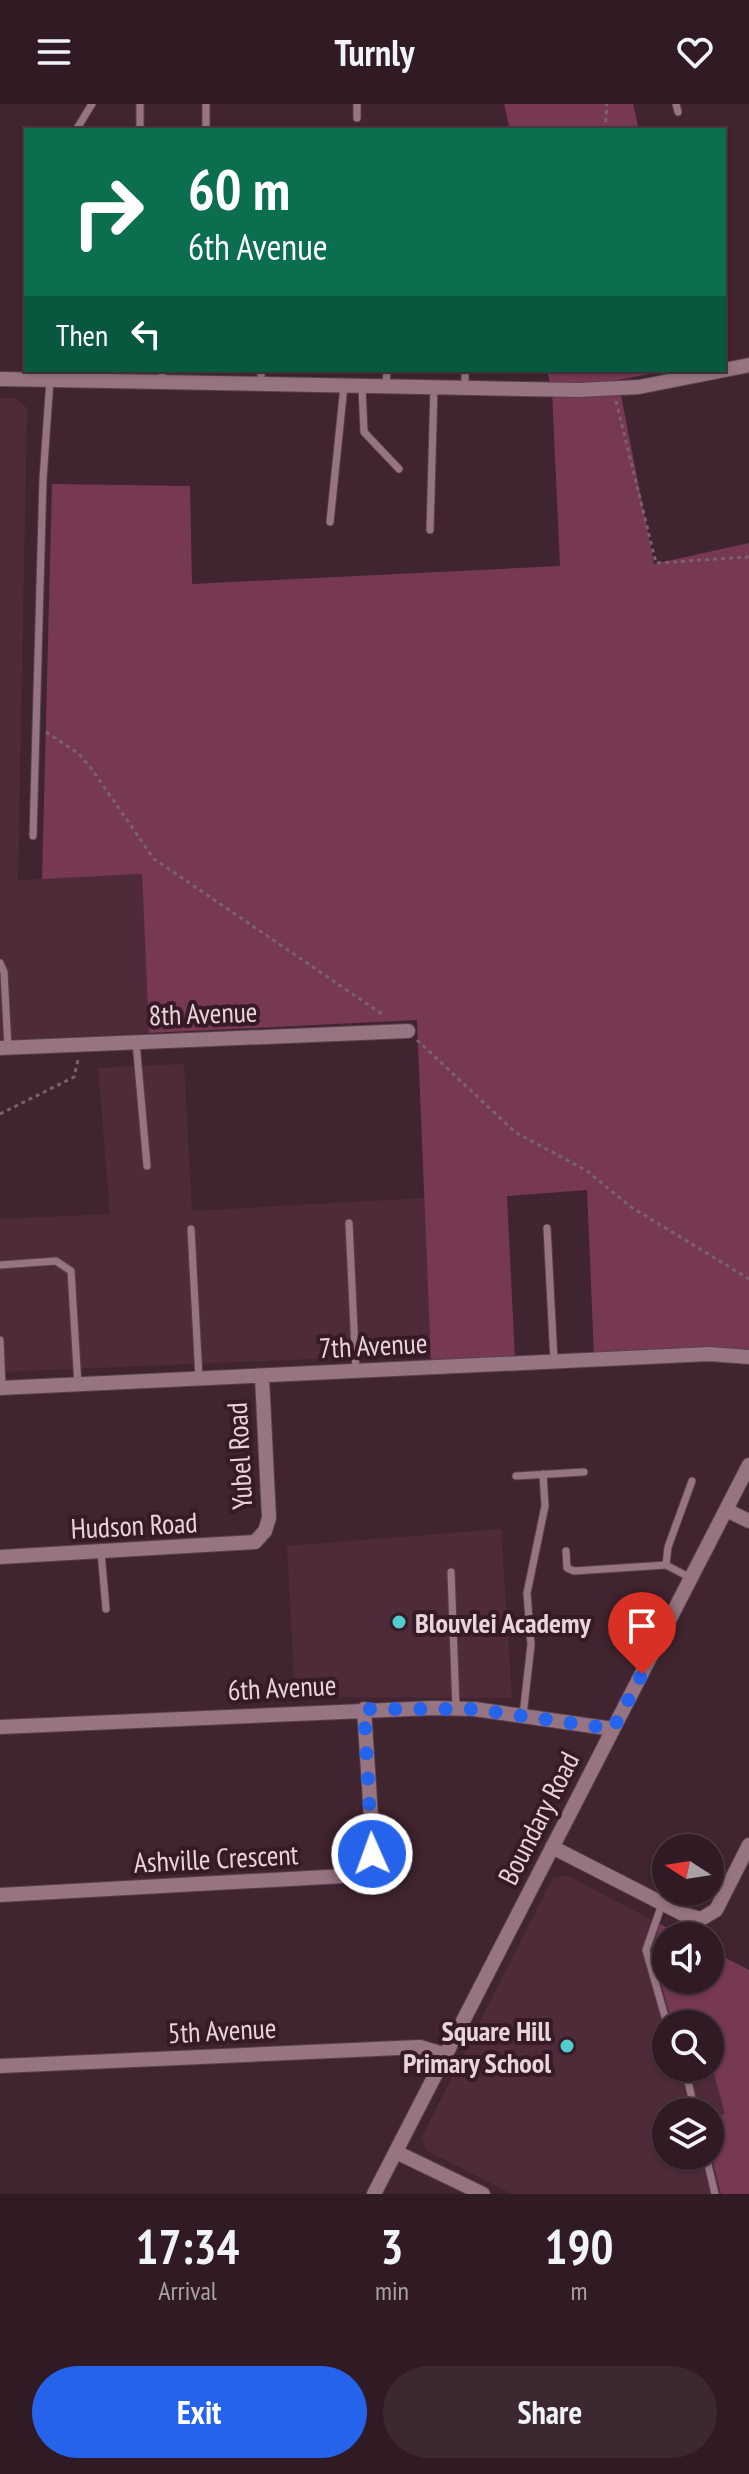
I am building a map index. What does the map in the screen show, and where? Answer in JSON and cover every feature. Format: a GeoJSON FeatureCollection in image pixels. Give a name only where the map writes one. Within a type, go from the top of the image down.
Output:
{"type":"FeatureCollection","features":[{"type":"Feature","properties":{"kind":"street"},"geometry":{"type":"LineString","coordinates":[[726,369],[749,365]]}},
{"type":"Feature","properties":{"kind":"street"},"geometry":{"type":"LineString","coordinates":[[0,379],[34,375],[50,380],[162,376],[261,377],[362,387],[613,389],[709,372]]}},
{"type":"Feature","properties":{"kind":"street","name":"8th Avenue"},"geometry":{"type":"LineString","coordinates":[[4,1048],[408,1031]]}},
{"type":"Feature","properties":{"kind":"street","name":"7th Avenue"},"geometry":{"type":"LineString","coordinates":[[1,1388],[709,1354],[749,1357]]}},
{"type":"Feature","properties":{"kind":"street","name":"Yubel Road"},"geometry":{"type":"LineString","coordinates":[[262,1377],[269,1518],[265,1531]]}},
{"type":"Feature","properties":{"kind":"street","name":"Boundary Road"},"geometry":{"type":"LineString","coordinates":[[374,2194],[749,1465]]}},
{"type":"Feature","properties":{"kind":"street"},"geometry":{"type":"LineString","coordinates":[[726,1510],[749,1521]]}},
{"type":"Feature","properties":{"kind":"street","name":"Hudson Road"},"geometry":{"type":"LineString","coordinates":[[0,1557],[246,1545],[255,1542],[265,1531]]}},
{"type":"Feature","properties":{"kind":"street","name":"6th Avenue"},"geometry":{"type":"LineString","coordinates":[[0,1727],[364,1709],[456,1708],[613,1729]]}},
{"type":"Feature","properties":{"kind":"street","name":"Ashville Crescent"},"geometry":{"type":"LineString","coordinates":[[0,1895],[352,1878],[362,1875],[370,1864],[373,1847],[364,1709]]}},
{"type":"Feature","properties":{"kind":"street"},"geometry":{"type":"LineString","coordinates":[[724,1892],[749,1845]]}},
{"type":"Feature","properties":{"kind":"street"},"geometry":{"type":"LineString","coordinates":[[552,1847],[652,1898]]}},
{"type":"Feature","properties":{"kind":"street"},"geometry":{"type":"LineString","coordinates":[[668,1906],[690,1917],[711,1916],[716,1906]]}},
{"type":"Feature","properties":{"kind":"street","name":"5th Avenue"},"geometry":{"type":"LineString","coordinates":[[0,2066],[420,2047],[446,2055]]}},
{"type":"Feature","properties":{"kind":"street"},"geometry":{"type":"LineString","coordinates":[[396,2152],[483,2194]]}},
{"type":"Feature","properties":{"kind":"lane"},"geometry":{"type":"LineString","coordinates":[[77,128],[92,104]]}},
{"type":"Feature","properties":{"kind":"lane"},"geometry":{"type":"LineString","coordinates":[[140,104],[140,128]]}},
{"type":"Feature","properties":{"kind":"lane"},"geometry":{"type":"LineString","coordinates":[[206,104],[206,128]]}},
{"type":"Feature","properties":{"kind":"lane"},"geometry":{"type":"LineString","coordinates":[[357,104],[357,118]]}},
{"type":"Feature","properties":{"kind":"lane"},"geometry":{"type":"LineString","coordinates":[[386,387],[387,372]]}},
{"type":"Feature","properties":{"kind":"lane"},"geometry":{"type":"LineString","coordinates":[[465,372],[465,389]]}},
{"type":"Feature","properties":{"kind":"lane"},"geometry":{"type":"LineString","coordinates":[[33,836],[50,380]]}},
{"type":"Feature","properties":{"kind":"lane"},"geometry":{"type":"LineString","coordinates":[[330,522],[344,386]]}},
{"type":"Feature","properties":{"kind":"lane"},"geometry":{"type":"LineString","coordinates":[[362,387],[364,432],[399,469]]}},
{"type":"Feature","properties":{"kind":"lane"},"geometry":{"type":"LineString","coordinates":[[430,530],[434,388]]}},
{"type":"Feature","properties":{"kind":"lane"},"geometry":{"type":"LineString","coordinates":[[0,963],[4,972],[4,1048]]}},
{"type":"Feature","properties":{"kind":"lane"},"geometry":{"type":"LineString","coordinates":[[136,1042],[147,1166]]}},
{"type":"Feature","properties":{"kind":"lane"},"geometry":{"type":"LineString","coordinates":[[349,1223],[356,1372]]}},
{"type":"Feature","properties":{"kind":"lane"},"geometry":{"type":"LineString","coordinates":[[547,1228],[554,1361]]}},
{"type":"Feature","properties":{"kind":"lane"},"geometry":{"type":"LineString","coordinates":[[191,1229],[199,1380]]}},
{"type":"Feature","properties":{"kind":"lane"},"geometry":{"type":"LineString","coordinates":[[0,1265],[56,1261],[71,1271],[78,1385]]}},
{"type":"Feature","properties":{"kind":"lane"},"geometry":{"type":"LineString","coordinates":[[0,1340],[1,1388]]}},
{"type":"Feature","properties":{"kind":"lane"},"geometry":{"type":"LineString","coordinates":[[516,1476],[584,1472]]}},
{"type":"Feature","properties":{"kind":"lane"},"geometry":{"type":"LineString","coordinates":[[523,1715],[531,1645],[528,1583],[545,1506],[543,1474]]}},
{"type":"Feature","properties":{"kind":"lane"},"geometry":{"type":"LineString","coordinates":[[666,1565],[668,1547],[692,1481]]}},
{"type":"Feature","properties":{"kind":"lane"},"geometry":{"type":"LineString","coordinates":[[566,1551],[567,1568],[574,1571],[666,1565],[691,1578]]}},
{"type":"Feature","properties":{"kind":"lane"},"geometry":{"type":"LineString","coordinates":[[101,1552],[106,1609]]}},
{"type":"Feature","properties":{"kind":"lane"},"geometry":{"type":"LineString","coordinates":[[451,1572],[456,1708]]}},
{"type":"Feature","properties":{"kind":"lane"},"geometry":{"type":"LineString","coordinates":[[661,1906],[646,1950],[663,2010]]}},
{"type":"Feature","properties":{"kind":"lane"},"geometry":{"type":"LineString","coordinates":[[709,2170],[715,2194]]}},
{"type":"Feature","properties":{"kind":"path"},"geometry":{"type":"LineString","coordinates":[[605,128],[607,104]]}},
{"type":"Feature","properties":{"kind":"path"},"geometry":{"type":"LineString","coordinates":[[613,389],[656,563],[749,557]]}},
{"type":"Feature","properties":{"kind":"path"},"geometry":{"type":"LineString","coordinates":[[36,726],[78,753],[154,859],[408,1031],[515,1132],[577,1165],[631,1207],[749,1279]]}},
{"type":"Feature","properties":{"kind":"path"},"geometry":{"type":"LineString","coordinates":[[0,1114],[74,1077],[81,1045]]}},
{"type":"Feature","properties":{"kind":"shaded area"},"geometry":{"type":"Polygon","coordinates":[[[504,104],[633,104],[639,128],[510,128],[504,104]]]}},
{"type":"Feature","properties":{"kind":"shaded area"},"geometry":{"type":"Polygon","coordinates":[[[547,372],[660,372],[618,380],[654,564],[749,543],[749,1354],[594,1355],[587,1190],[507,1196],[515,1359],[431,1363],[417,1020],[149,1033],[142,874],[42,879],[52,484],[190,486],[192,584],[560,566],[552,391],[547,372]]]}},
{"type":"Feature","properties":{"kind":"shaded area"},"geometry":{"type":"Polygon","coordinates":[[[0,398],[15,398],[27,408],[18,880],[142,874],[149,1033],[0,1040],[0,398]]]}},
{"type":"Feature","properties":{"kind":"shaded area"},"geometry":{"type":"Polygon","coordinates":[[[184,1064],[192,1211],[424,1198],[431,1354],[0,1372],[0,1219],[110,1214],[98,1068],[184,1064]]]}},
{"type":"Feature","properties":{"kind":"shaded area","name":"Blouvlei Academy"},"geometry":{"type":"Polygon","coordinates":[[[501,1529],[512,1698],[295,1697],[287,1546],[501,1529]]]}},
{"type":"Feature","properties":{"kind":"shaded area","name":"Square Hill Primary School"},"geometry":{"type":"Polygon","coordinates":[[[566,1875],[656,1922],[652,1922],[652,1994],[724,1994],[724,1957],[749,1970],[749,2194],[512,2194],[426,2150],[422,2137],[552,1879],[566,1875]]]}},
{"type":"Feature","properties":{"kind":"shaded area"},"geometry":{"type":"Polygon","coordinates":[[[724,1957],[749,1970],[749,2194],[721,2194],[715,2170],[724,2170],[724,2098],[721,2098],[716,2082],[724,2082],[724,2010],[669,2010],[664,1994],[724,1994],[724,1957]]]}},
{"type":"Feature","properties":{"kind":"place","name":"Blouvlei Academy"},"geometry":{"type":"Point","coordinates":[399,1622]}},
{"type":"Feature","properties":{"kind":"place","name":"Square Hill Primary School"},"geometry":{"type":"Point","coordinates":[567,2046]}},
{"type":"Feature","properties":{"kind":"route"},"geometry":{"type":"LineString","coordinates":[[372,1854],[364,1709],[474,1709],[613,1729],[642,1674]]}}]}
